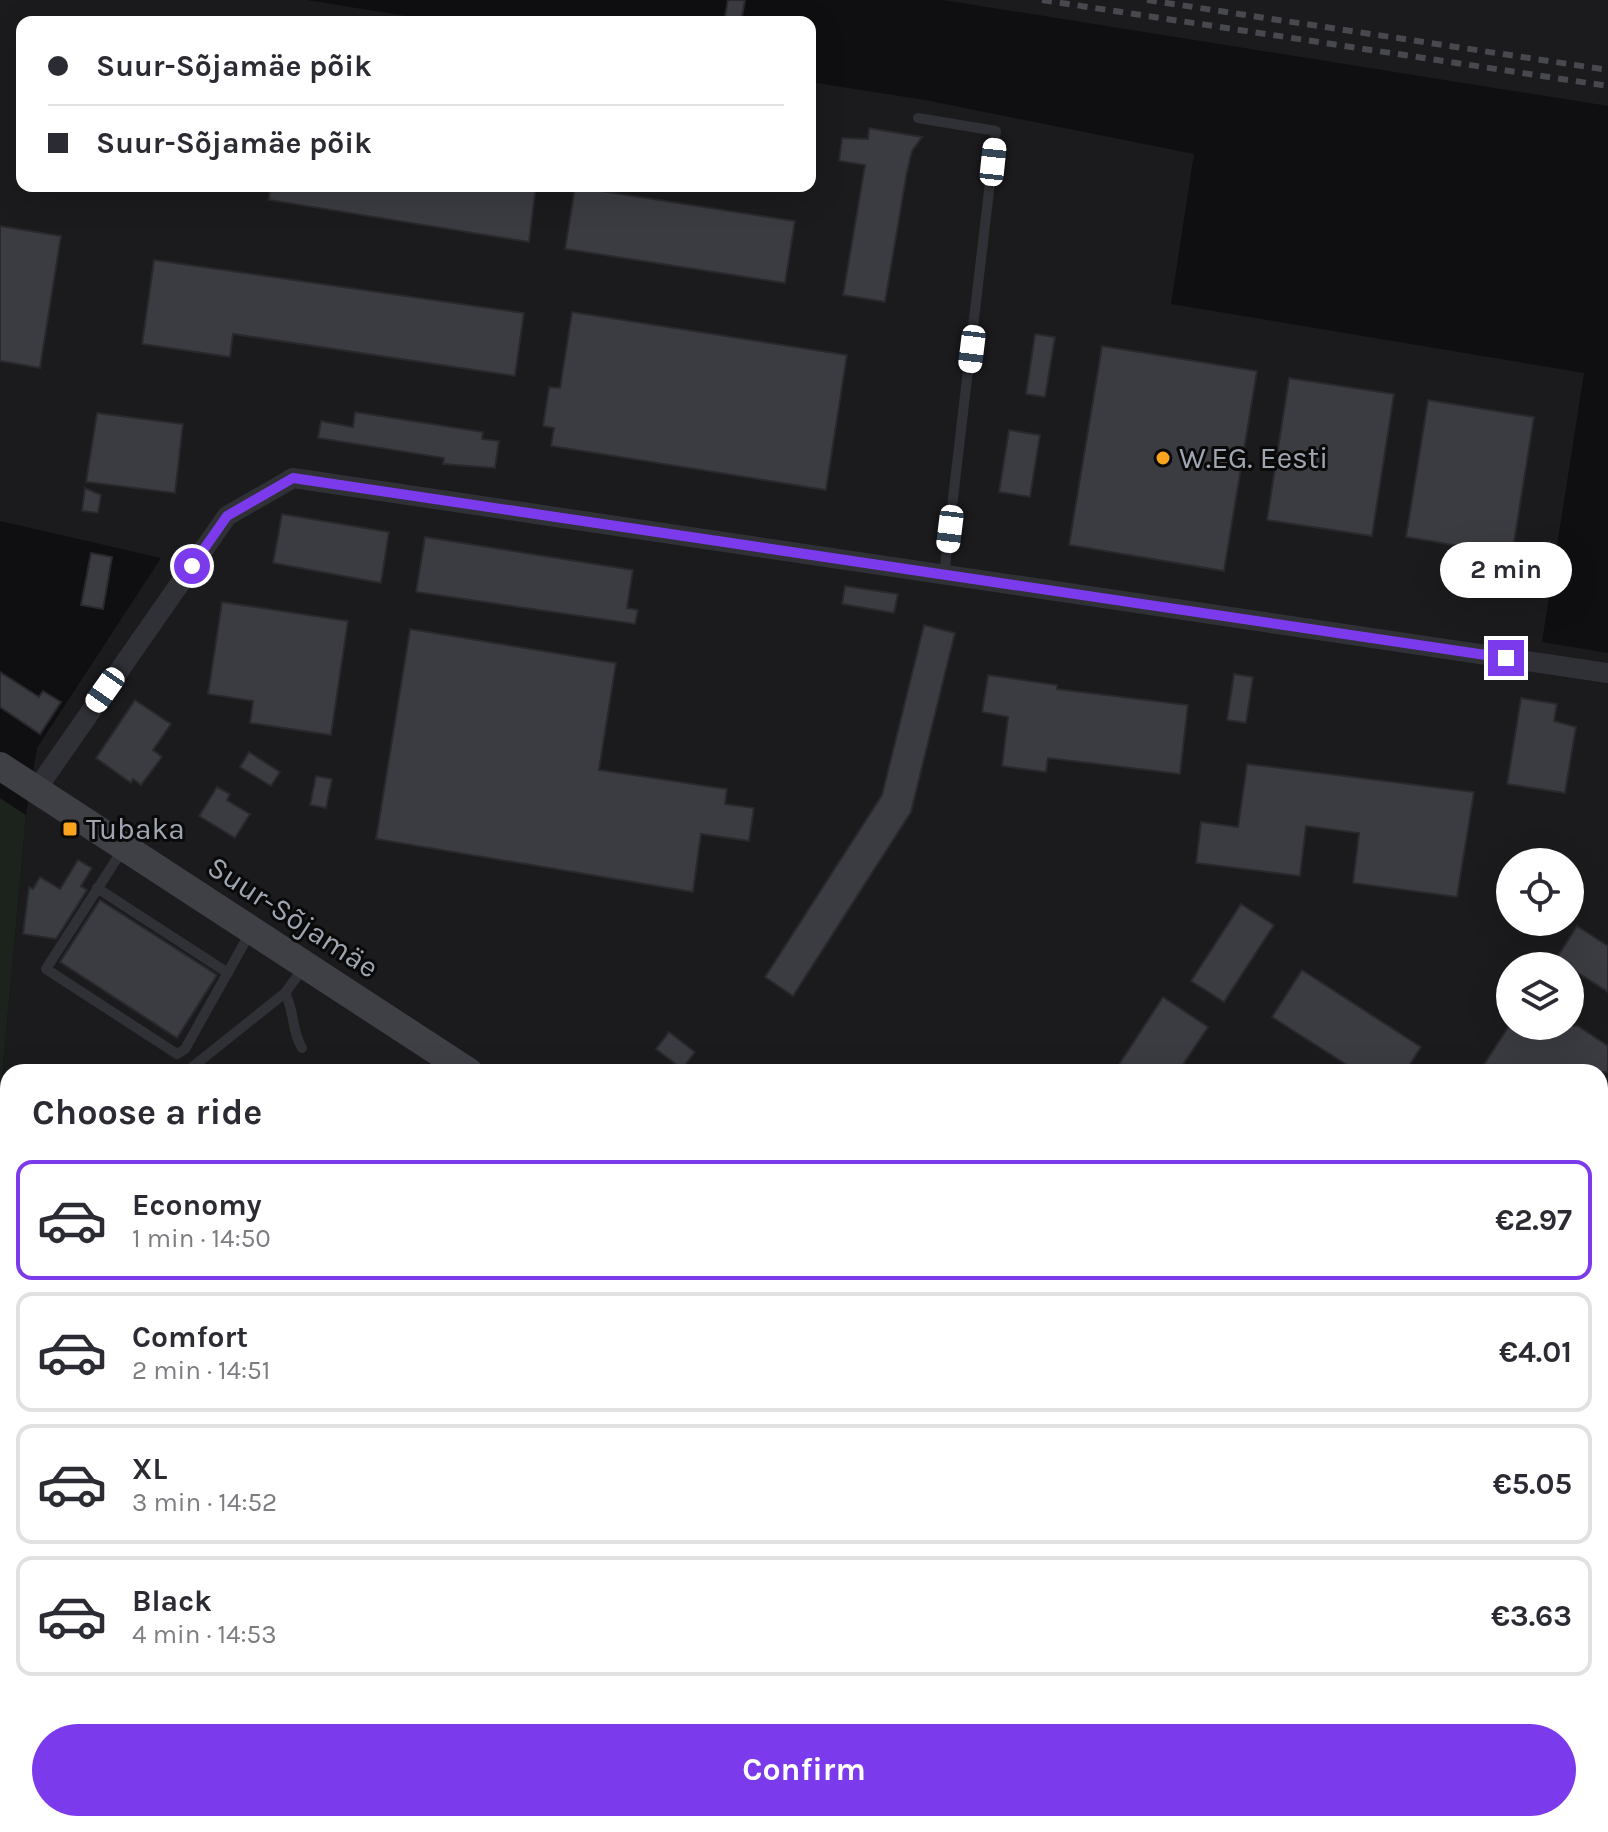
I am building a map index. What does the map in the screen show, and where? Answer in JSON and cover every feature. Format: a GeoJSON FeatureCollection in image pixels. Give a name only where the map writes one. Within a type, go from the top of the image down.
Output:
{"type":"FeatureCollection","features":[{"type":"Feature","properties":{"kind":"main road","name":"Suur-Sõjamäe"},"geometry":{"type":"LineString","coordinates":[[0,766],[306,965],[448,1064]]}},
{"type":"Feature","properties":{"kind":"street"},"geometry":{"type":"LineString","coordinates":[[36,790],[227,516],[293,478],[1608,673]]}},
{"type":"Feature","properties":{"kind":"lane"},"geometry":{"type":"LineString","coordinates":[[918,118],[996,131],[944,575]]}},
{"type":"Feature","properties":{"kind":"lane"},"geometry":{"type":"LineString","coordinates":[[124,847],[46,969],[177,1054],[185,1049],[251,931]]}},
{"type":"Feature","properties":{"kind":"lane"},"geometry":{"type":"LineString","coordinates":[[97,888],[228,973]]}},
{"type":"Feature","properties":{"kind":"lane"},"geometry":{"type":"LineString","coordinates":[[196,1064],[285,993],[306,965]]}},
{"type":"Feature","properties":{"kind":"lane"},"geometry":{"type":"LineString","coordinates":[[285,993],[293,1009],[293,1033],[302,1048]]}},
{"type":"Feature","properties":{"kind":"shaded area"},"geometry":{"type":"Polygon","coordinates":[[[0,0],[307,0],[406,16],[16,16],[16,192],[816,192],[816,83],[925,100],[1194,154],[1171,304],[1584,373],[1542,642],[1608,653],[1608,1064],[3,1064],[26,815],[37,748],[161,558],[0,521],[0,0]]]}},
{"type":"Feature","properties":{"kind":"shaded area"},"geometry":{"type":"Polygon","coordinates":[[[943,0],[1608,0],[1608,106],[1144,32],[943,0]]]}},
{"type":"Feature","properties":{"kind":"shaded area"},"geometry":{"type":"Polygon","coordinates":[[[0,798],[26,815],[3,1064],[0,1064],[0,798]]]}},
{"type":"Feature","properties":{"kind":"building"},"geometry":{"type":"Polygon","coordinates":[[[728,0],[745,0],[742,16],[725,16],[728,0]]]}},
{"type":"Feature","properties":{"kind":"building"},"geometry":{"type":"Polygon","coordinates":[[[869,128],[922,137],[912,151],[907,172],[885,302],[843,295],[865,165],[839,161],[842,138],[868,139],[869,128]]]}},
{"type":"Feature","properties":{"kind":"building"},"geometry":{"type":"Polygon","coordinates":[[[270,192],[535,192],[529,242],[269,200],[270,192]]]}},
{"type":"Feature","properties":{"kind":"building"},"geometry":{"type":"Polygon","coordinates":[[[574,192],[607,192],[795,221],[785,283],[565,249],[574,192]]]}},
{"type":"Feature","properties":{"kind":"building"},"geometry":{"type":"Polygon","coordinates":[[[0,226],[61,236],[40,368],[0,361],[0,226]]]}},
{"type":"Feature","properties":{"kind":"building"},"geometry":{"type":"Polygon","coordinates":[[[154,260],[524,313],[515,376],[233,334],[230,357],[142,344],[154,260]]]}},
{"type":"Feature","properties":{"kind":"building"},"geometry":{"type":"Polygon","coordinates":[[[572,312],[847,355],[826,490],[551,446],[554,428],[543,426],[549,387],[560,388],[572,312]]]}},
{"type":"Feature","properties":{"kind":"building"},"geometry":{"type":"Polygon","coordinates":[[[1035,334],[1055,337],[1045,397],[1026,394],[1035,334]]]}},
{"type":"Feature","properties":{"kind":"building","name":"W.EG. Eesti"},"geometry":{"type":"Polygon","coordinates":[[[1102,346],[1257,371],[1224,571],[1069,545],[1102,346]]]}},
{"type":"Feature","properties":{"kind":"building"},"geometry":{"type":"Polygon","coordinates":[[[1289,378],[1394,394],[1372,536],[1267,520],[1289,378]]]}},
{"type":"Feature","properties":{"kind":"building"},"geometry":{"type":"Polygon","coordinates":[[[1428,400],[1534,417],[1512,555],[1406,537],[1428,400]]]}},
{"type":"Feature","properties":{"kind":"building"},"geometry":{"type":"Polygon","coordinates":[[[355,412],[483,432],[482,439],[499,441],[495,468],[443,464],[444,458],[318,438],[321,421],[353,427],[355,412]]]}},
{"type":"Feature","properties":{"kind":"building"},"geometry":{"type":"Polygon","coordinates":[[[97,413],[183,424],[175,493],[86,482],[97,413]]]}},
{"type":"Feature","properties":{"kind":"building"},"geometry":{"type":"Polygon","coordinates":[[[1009,430],[1040,435],[1030,497],[999,492],[1009,430]]]}},
{"type":"Feature","properties":{"kind":"building"},"geometry":{"type":"Polygon","coordinates":[[[85,488],[101,495],[98,513],[82,511],[85,488]]]}},
{"type":"Feature","properties":{"kind":"building"},"geometry":{"type":"Polygon","coordinates":[[[282,514],[389,532],[381,583],[273,563],[282,514]]]}},
{"type":"Feature","properties":{"kind":"building"},"geometry":{"type":"Polygon","coordinates":[[[425,537],[633,570],[627,608],[638,610],[635,624],[416,592],[425,537]]]}},
{"type":"Feature","properties":{"kind":"building"},"geometry":{"type":"Polygon","coordinates":[[[91,553],[112,557],[103,609],[81,605],[91,553]]]}},
{"type":"Feature","properties":{"kind":"building"},"geometry":{"type":"Polygon","coordinates":[[[845,586],[898,594],[894,613],[842,604],[845,586]]]}},
{"type":"Feature","properties":{"kind":"building"},"geometry":{"type":"Polygon","coordinates":[[[222,602],[348,621],[331,735],[250,723],[253,701],[208,694],[222,602]]]}},
{"type":"Feature","properties":{"kind":"building"},"geometry":{"type":"Polygon","coordinates":[[[924,625],[955,633],[911,812],[793,996],[765,977],[882,795],[924,625]]]}},
{"type":"Feature","properties":{"kind":"building"},"geometry":{"type":"Polygon","coordinates":[[[410,629],[616,663],[599,770],[727,789],[725,804],[754,808],[749,841],[701,834],[693,892],[376,839],[410,629]]]}},
{"type":"Feature","properties":{"kind":"building"},"geometry":{"type":"Polygon","coordinates":[[[0,672],[39,697],[43,691],[61,702],[40,734],[0,707],[0,672]]]}},
{"type":"Feature","properties":{"kind":"building"},"geometry":{"type":"Polygon","coordinates":[[[1234,674],[1253,677],[1246,723],[1227,720],[1234,674]]]}},
{"type":"Feature","properties":{"kind":"building"},"geometry":{"type":"Polygon","coordinates":[[[988,675],[1057,685],[1057,689],[1188,705],[1180,774],[1048,758],[1046,772],[1002,766],[1008,717],[982,712],[988,675]]]}},
{"type":"Feature","properties":{"kind":"building"},"geometry":{"type":"Polygon","coordinates":[[[1521,698],[1557,704],[1554,721],[1576,727],[1565,793],[1507,784],[1521,698]]]}},
{"type":"Feature","properties":{"kind":"building"},"geometry":{"type":"Polygon","coordinates":[[[135,700],[171,724],[153,750],[162,757],[141,785],[133,779],[131,783],[96,758],[135,700]]]}},
{"type":"Feature","properties":{"kind":"building"},"geometry":{"type":"Polygon","coordinates":[[[249,752],[280,772],[271,786],[240,767],[249,752]]]}},
{"type":"Feature","properties":{"kind":"building"},"geometry":{"type":"Polygon","coordinates":[[[1247,764],[1474,792],[1457,897],[1353,883],[1359,833],[1306,826],[1300,876],[1196,863],[1201,822],[1238,827],[1247,764]]]}},
{"type":"Feature","properties":{"kind":"building"},"geometry":{"type":"Polygon","coordinates":[[[316,776],[332,779],[326,808],[310,805],[316,776]]]}},
{"type":"Feature","properties":{"kind":"building"},"geometry":{"type":"Polygon","coordinates":[[[217,787],[230,794],[227,800],[250,814],[235,838],[199,816],[217,787]]]}},
{"type":"Feature","properties":{"kind":"building"},"geometry":{"type":"Polygon","coordinates":[[[78,860],[92,868],[81,886],[87,890],[56,939],[23,934],[29,887],[33,889],[40,877],[60,889],[78,860]]]}},
{"type":"Feature","properties":{"kind":"building"},"geometry":{"type":"Polygon","coordinates":[[[100,900],[217,975],[177,1038],[60,962],[100,900]]]}},
{"type":"Feature","properties":{"kind":"building"},"geometry":{"type":"Polygon","coordinates":[[[1241,904],[1274,925],[1224,1002],[1191,981],[1241,904]]]}},
{"type":"Feature","properties":{"kind":"building"},"geometry":{"type":"Polygon","coordinates":[[[1584,931],[1608,946],[1608,992],[1584,977],[1584,952],[1560,952],[1571,936],[1584,936],[1584,931]]]}},
{"type":"Feature","properties":{"kind":"building"},"geometry":{"type":"Polygon","coordinates":[[[1302,970],[1421,1047],[1410,1064],[1345,1064],[1272,1017],[1302,970]]]}},
{"type":"Feature","properties":{"kind":"building"},"geometry":{"type":"Polygon","coordinates":[[[1163,997],[1208,1027],[1183,1064],[1119,1064],[1163,997]]]}},
{"type":"Feature","properties":{"kind":"building"},"geometry":{"type":"Polygon","coordinates":[[[1584,1030],[1608,1046],[1608,1064],[1484,1064],[1500,1040],[1584,1040],[1584,1030]]]}},
{"type":"Feature","properties":{"kind":"building"},"geometry":{"type":"Polygon","coordinates":[[[669,1032],[695,1052],[686,1064],[676,1064],[656,1049],[669,1032]]]}},
{"type":"Feature","properties":{"kind":"railway"},"geometry":{"type":"LineString","coordinates":[[1042,0],[1608,86]]}},
{"type":"Feature","properties":{"kind":"railway"},"geometry":{"type":"LineString","coordinates":[[1147,0],[1608,70]]}},
{"type":"Feature","properties":{"kind":"place","name":"W.EG. Eesti"},"geometry":{"type":"Point","coordinates":[1163,458]}},
{"type":"Feature","properties":{"kind":"place","name":"Tubaka"},"geometry":{"type":"Point","coordinates":[70,829]}},
{"type":"Feature","properties":{"kind":"route"},"geometry":{"type":"LineString","coordinates":[[192,566],[227,516],[293,478],[1506,658]]}}]}
